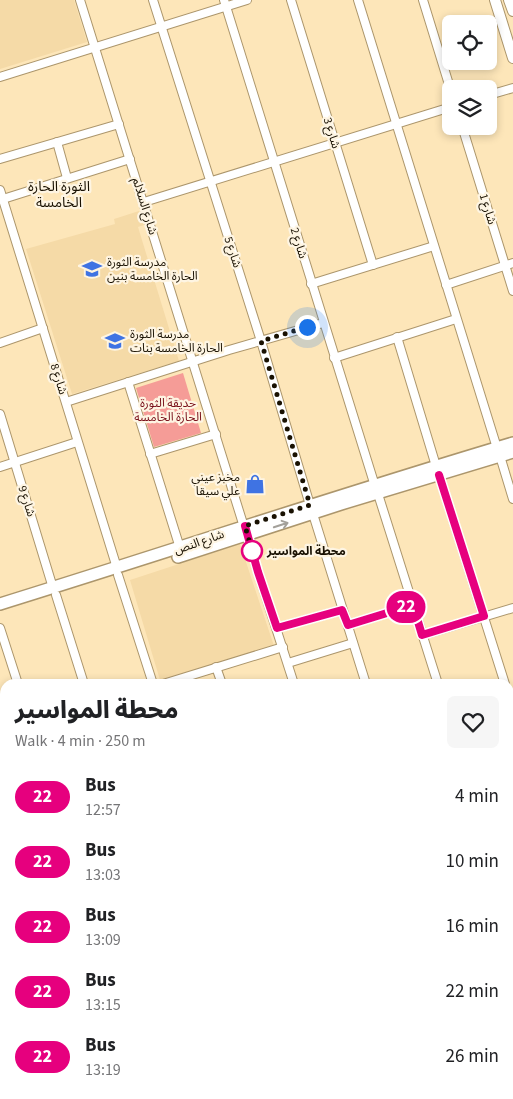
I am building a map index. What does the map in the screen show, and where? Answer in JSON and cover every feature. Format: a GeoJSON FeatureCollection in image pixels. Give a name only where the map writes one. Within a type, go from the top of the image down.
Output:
{"type":"FeatureCollection","features":[{"type":"Feature","properties":{"kind":"main road","name":"شارع النص"},"geometry":{"type":"LineString","coordinates":[[0,604],[54,591],[117,572],[498,452],[513,443]]}},
{"type":"Feature","properties":{"kind":"main road","name":"شارع النص"},"geometry":{"type":"LineString","coordinates":[[498,452],[513,452]]}},
{"type":"Feature","properties":{"kind":"main road","name":"شارع النص"},"geometry":{"type":"LineString","coordinates":[[117,572],[180,548],[246,531]]}},
{"type":"Feature","properties":{"kind":"main road","name":"شارع النص"},"geometry":{"type":"LineString","coordinates":[[0,612],[54,591]]}},
{"type":"Feature","properties":{"kind":"street","name":"شارع السلالم"},"geometry":{"type":"LineString","coordinates":[[80,0],[293,679]]}},
{"type":"Feature","properties":{"kind":"street","name":"شارع 5"},"geometry":{"type":"LineString","coordinates":[[153,0],[261,341],[364,679]]}},
{"type":"Feature","properties":{"kind":"street"},"geometry":{"type":"LineString","coordinates":[[0,77],[161,27],[225,4],[247,0]]}},
{"type":"Feature","properties":{"kind":"street","name":"شارع 3"},"geometry":{"type":"LineString","coordinates":[[291,0],[373,265]]}},
{"type":"Feature","properties":{"kind":"street"},"geometry":{"type":"LineString","coordinates":[[358,0],[513,499]]}},
{"type":"Feature","properties":{"kind":"street"},"geometry":{"type":"LineString","coordinates":[[423,0],[448,80]]}},
{"type":"Feature","properties":{"kind":"street"},"geometry":{"type":"LineString","coordinates":[[495,0],[513,58]]}},
{"type":"Feature","properties":{"kind":"street"},"geometry":{"type":"LineString","coordinates":[[509,0],[513,11]]}},
{"type":"Feature","properties":{"kind":"street","name":"شارع 2"},"geometry":{"type":"LineString","coordinates":[[225,4],[323,323],[436,679]]}},
{"type":"Feature","properties":{"kind":"street"},"geometry":{"type":"LineString","coordinates":[[497,93],[513,88]]}},
{"type":"Feature","properties":{"kind":"street"},"geometry":{"type":"LineString","coordinates":[[144,202],[442,109]]}},
{"type":"Feature","properties":{"kind":"street"},"geometry":{"type":"LineString","coordinates":[[0,159],[119,124]]}},
{"type":"Feature","properties":{"kind":"street","name":"شارع 1"},"geometry":{"type":"LineString","coordinates":[[465,135],[509,264],[513,291]]}},
{"type":"Feature","properties":{"kind":"street"},"geometry":{"type":"LineString","coordinates":[[57,142],[67,178]]}},
{"type":"Feature","properties":{"kind":"street"},"geometry":{"type":"LineString","coordinates":[[3,199],[130,159]]}},
{"type":"Feature","properties":{"kind":"street","name":"شارع 8"},"geometry":{"type":"LineString","coordinates":[[0,190],[3,199],[3,211],[43,328],[151,679]]}},
{"type":"Feature","properties":{"kind":"street"},"geometry":{"type":"LineString","coordinates":[[311,284],[434,246]]}},
{"type":"Feature","properties":{"kind":"street"},"geometry":{"type":"LineString","coordinates":[[446,285],[509,264]]}},
{"type":"Feature","properties":{"kind":"street"},"geometry":{"type":"LineString","coordinates":[[334,358],[456,319]]}},
{"type":"Feature","properties":{"kind":"street"},"geometry":{"type":"LineString","coordinates":[[66,402],[323,323]]}},
{"type":"Feature","properties":{"kind":"street"},"geometry":{"type":"LineString","coordinates":[[0,343],[43,328]]}},
{"type":"Feature","properties":{"kind":"street"},"geometry":{"type":"LineString","coordinates":[[398,337],[503,679]]}},
{"type":"Feature","properties":{"kind":"street"},"geometry":{"type":"LineString","coordinates":[[128,382],[180,548]]}},
{"type":"Feature","properties":{"kind":"street","name":"شارع 9"},"geometry":{"type":"LineString","coordinates":[[0,414],[82,679]]}},
{"type":"Feature","properties":{"kind":"street"},"geometry":{"type":"LineString","coordinates":[[150,454],[216,434]]}},
{"type":"Feature","properties":{"kind":"street"},"geometry":{"type":"LineString","coordinates":[[0,467],[77,442]]}},
{"type":"Feature","properties":{"kind":"street"},"geometry":{"type":"LineString","coordinates":[[348,625],[413,605]]}},
{"type":"Feature","properties":{"kind":"street"},"geometry":{"type":"LineString","coordinates":[[422,635],[513,608]]}},
{"type":"Feature","properties":{"kind":"street"},"geometry":{"type":"LineString","coordinates":[[277,628],[342,610]]}},
{"type":"Feature","properties":{"kind":"street"},"geometry":{"type":"LineString","coordinates":[[0,628],[16,679]]}},
{"type":"Feature","properties":{"kind":"street"},"geometry":{"type":"LineString","coordinates":[[288,663],[353,643]]}},
{"type":"Feature","properties":{"kind":"street"},"geometry":{"type":"LineString","coordinates":[[179,679],[283,647]]}},
{"type":"Feature","properties":{"kind":"street"},"geometry":{"type":"LineString","coordinates":[[216,667],[220,679]]}},
{"type":"Feature","properties":{"kind":"shaded area"},"geometry":{"type":"Polygon","coordinates":[[[0,0],[74,0],[87,42],[0,69],[0,0]]]}},
{"type":"Feature","properties":{"kind":"shaded area"},"geometry":{"type":"Polygon","coordinates":[[[139,211],[144,225],[138,227],[179,361],[72,394],[26,249],[115,224],[114,219],[139,211]]]}},
{"type":"Feature","properties":{"kind":"shaded area"},"geometry":{"type":"Polygon","coordinates":[[[240,544],[274,646],[160,679],[130,580],[240,544]]]}},
{"type":"Feature","properties":{"kind":"green space","name":"حديقة الثورة الحارة الخامسة"},"geometry":{"type":"Polygon","coordinates":[[[183,373],[201,433],[154,447],[136,388],[183,373]]]}},
{"type":"Feature","properties":{"kind":"bus line","name":"22"},"geometry":{"type":"LineString","coordinates":[[245,526],[277,628],[342,610],[348,625],[413,605],[422,635],[484,616],[439,475]]}},
{"type":"Feature","properties":{"kind":"place","name":"مدرسة الثورة الحارة الخامسة بنين"},"geometry":{"type":"Point","coordinates":[92,269]}},
{"type":"Feature","properties":{"kind":"place","name":"مدرسة الثورة الحارة الخامسة بنات"},"geometry":{"type":"Point","coordinates":[115,341]}},
{"type":"Feature","properties":{"kind":"place","name":"مخبز عيني علي سيقا"},"geometry":{"type":"Point","coordinates":[255,484]}},
{"type":"Feature","properties":{"kind":"place","name":"محطة المواسير"},"geometry":{"type":"Point","coordinates":[252,551]}},
{"type":"Feature","properties":{"kind":"district","name":"الثورة الحارة الخامسة"},"geometry":{"type":"Point","coordinates":[59,194]}},
{"type":"Feature","properties":{"kind":"route"},"geometry":{"type":"LineString","coordinates":[[252,551],[253,554],[245,526],[310,505],[261,341],[307,327]]}}]}
